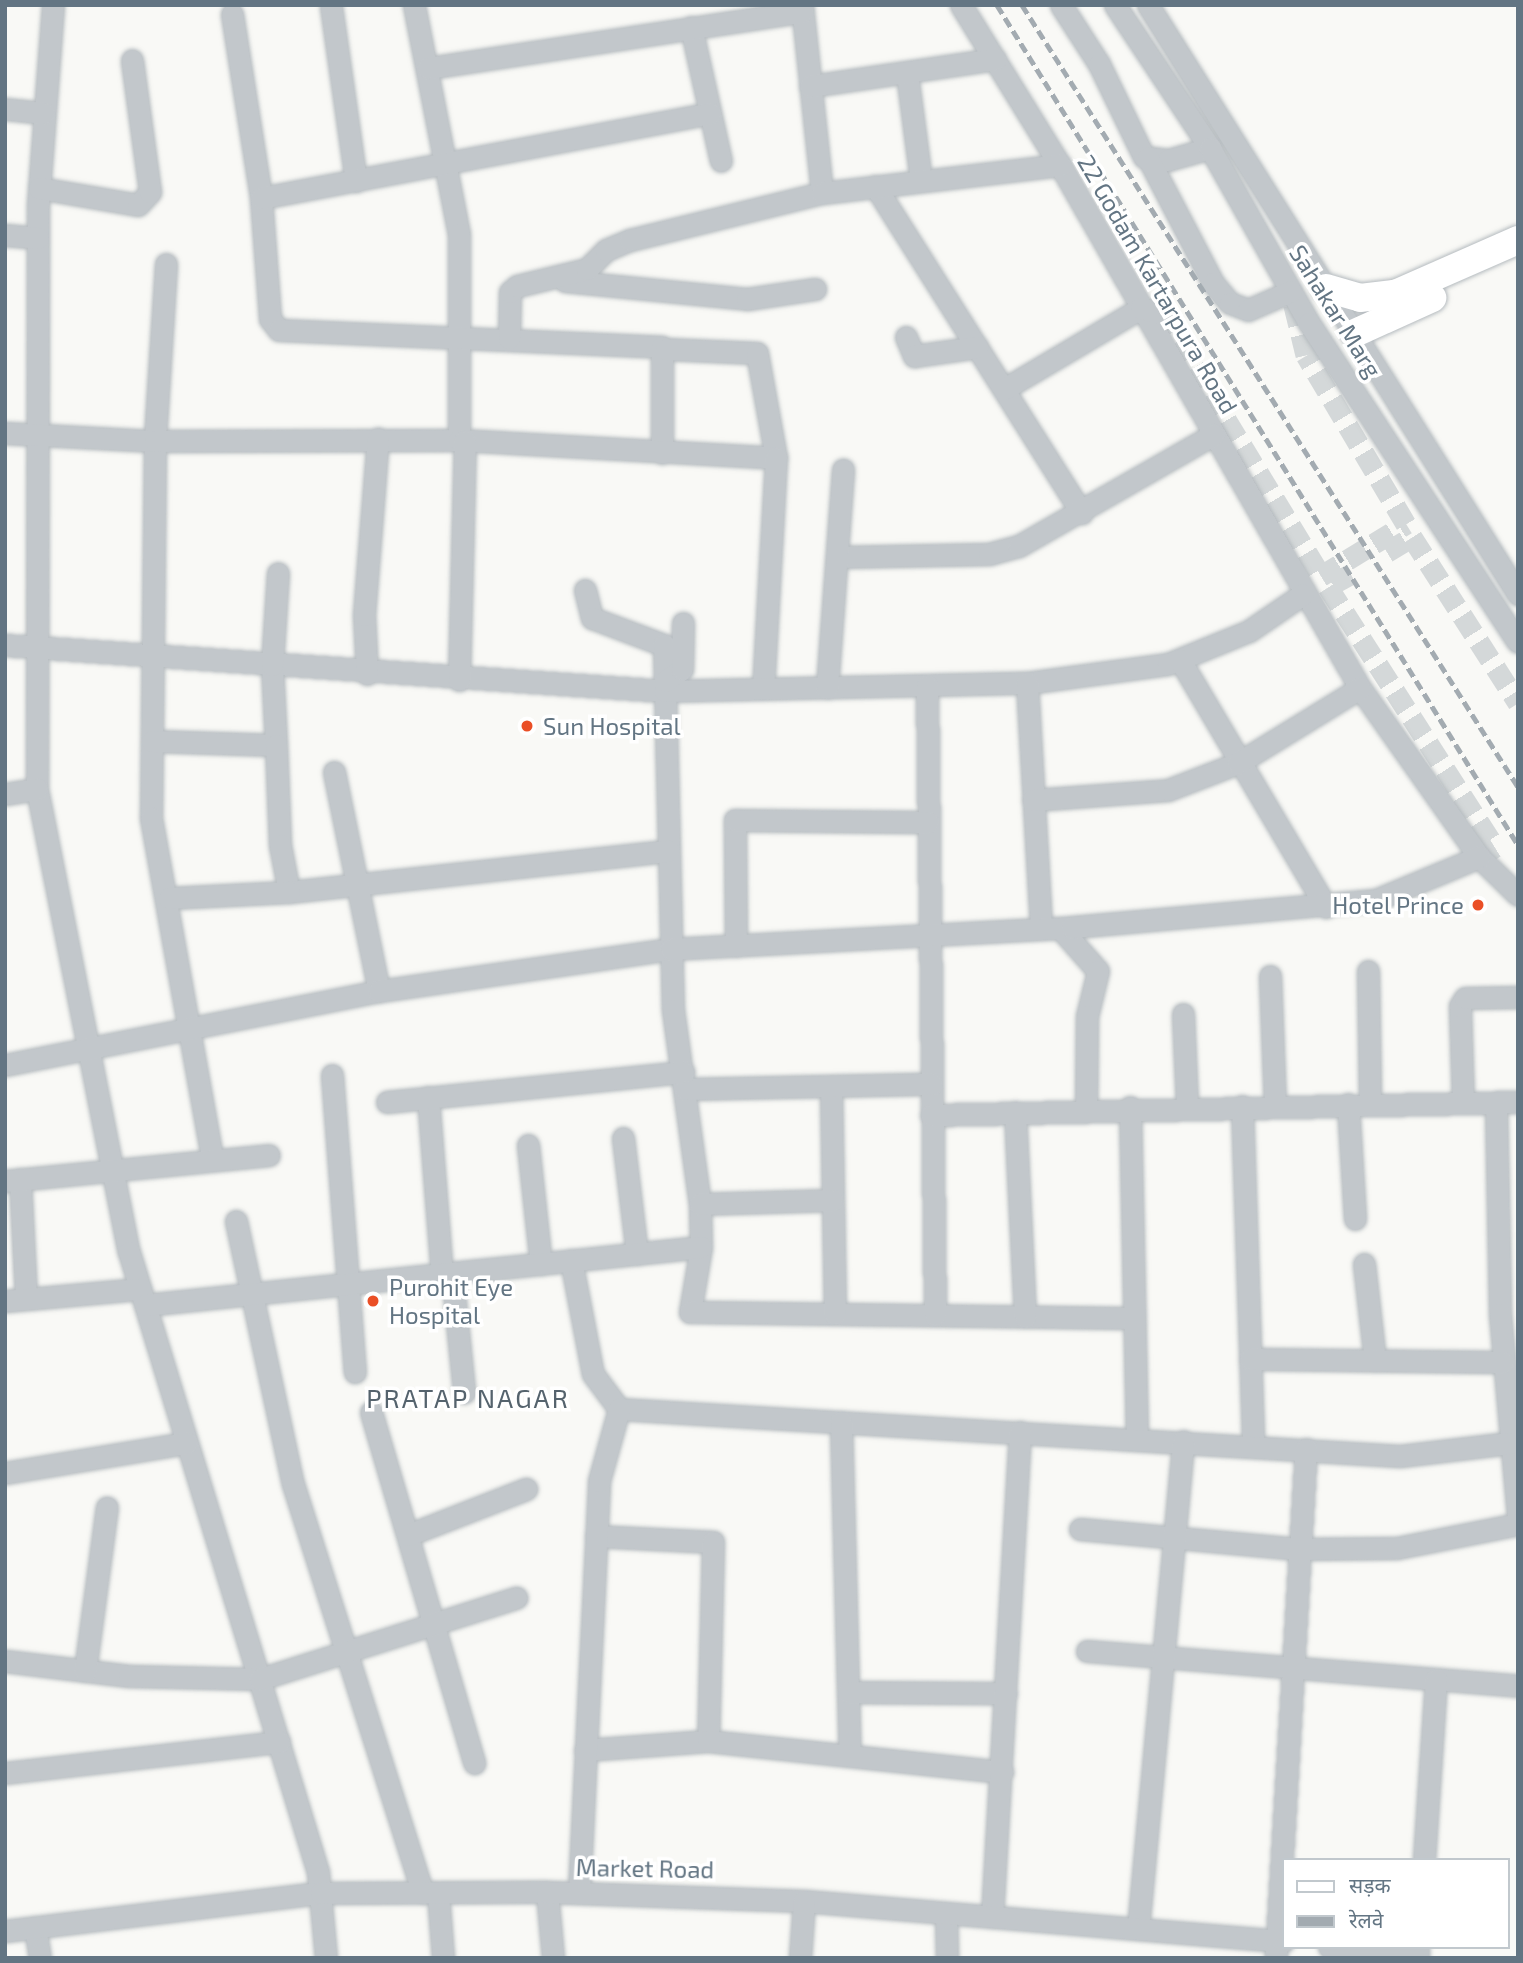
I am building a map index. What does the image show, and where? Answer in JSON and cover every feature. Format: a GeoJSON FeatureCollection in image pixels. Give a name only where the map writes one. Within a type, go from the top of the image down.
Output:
{"type":"FeatureCollection","features":[{"type":"Feature","properties":{"kind":"main road"},"geometry":{"type":"LineString","coordinates":[[1326,288],[1360,298],[1395,294],[1518,240]]}},
{"type":"Feature","properties":{"kind":"main road"},"geometry":{"type":"LineString","coordinates":[[1354,333],[1518,260]]}},
{"type":"Feature","properties":{"kind":"street"},"geometry":{"type":"LineString","coordinates":[[53,5],[39,188],[34,648],[37,789],[109,1167],[143,1297],[279,1742],[321,1893],[326,1958]]}},
{"type":"Feature","properties":{"kind":"street"},"geometry":{"type":"LineString","coordinates":[[414,5],[459,234],[458,335],[462,440],[459,680]]}},
{"type":"Feature","properties":{"kind":"street","name":"22 Godam Kartarpura Road"},"geometry":{"type":"LineString","coordinates":[[961,5],[1060,165],[1303,594],[1360,688],[1479,857],[1518,895]]}},
{"type":"Feature","properties":{"kind":"street"},"geometry":{"type":"LineString","coordinates":[[1061,5],[1148,158],[1213,283],[1230,303],[1248,310],[1291,291]]}},
{"type":"Feature","properties":{"kind":"street","name":"Sahakar Marg"},"geometry":{"type":"LineString","coordinates":[[1115,5],[1210,148],[1291,291],[1518,642]]}},
{"type":"Feature","properties":{"kind":"street","name":"Sahakar Marg"},"geometry":{"type":"LineString","coordinates":[[1148,5],[1518,594]]}},
{"type":"Feature","properties":{"kind":"street"},"geometry":{"type":"LineString","coordinates":[[331,6],[356,181]]}},
{"type":"Feature","properties":{"kind":"street"},"geometry":{"type":"LineString","coordinates":[[428,68],[802,8],[822,193]]}},
{"type":"Feature","properties":{"kind":"street"},"geometry":{"type":"LineString","coordinates":[[232,14],[261,198],[270,319],[279,330],[458,335],[757,353],[776,458],[763,689]]}},
{"type":"Feature","properties":{"kind":"street"},"geometry":{"type":"LineString","coordinates":[[691,27],[720,161]]}},
{"type":"Feature","properties":{"kind":"street"},"geometry":{"type":"LineString","coordinates":[[39,188],[138,205],[150,192],[132,60]]}},
{"type":"Feature","properties":{"kind":"street"},"geometry":{"type":"LineString","coordinates":[[810,86],[995,60]]}},
{"type":"Feature","properties":{"kind":"street"},"geometry":{"type":"LineString","coordinates":[[907,74],[922,180]]}},
{"type":"Feature","properties":{"kind":"street"},"geometry":{"type":"LineString","coordinates":[[5,109],[44,113]]}},
{"type":"Feature","properties":{"kind":"street"},"geometry":{"type":"LineString","coordinates":[[261,198],[446,167],[710,113]]}},
{"type":"Feature","properties":{"kind":"street"},"geometry":{"type":"LineString","coordinates":[[1148,158],[1168,160],[1210,148]]}},
{"type":"Feature","properties":{"kind":"street"},"geometry":{"type":"LineString","coordinates":[[509,338],[510,292],[559,280],[630,240],[822,193],[1060,165]]}},
{"type":"Feature","properties":{"kind":"street"},"geometry":{"type":"LineString","coordinates":[[875,186],[1082,513]]}},
{"type":"Feature","properties":{"kind":"street"},"geometry":{"type":"LineString","coordinates":[[5,235],[38,237]]}},
{"type":"Feature","properties":{"kind":"street"},"geometry":{"type":"LineString","coordinates":[[166,264],[155,441],[157,657],[151,818],[169,898],[212,1158]]}},
{"type":"Feature","properties":{"kind":"street"},"geometry":{"type":"LineString","coordinates":[[559,280],[747,299],[816,289]]}},
{"type":"Feature","properties":{"kind":"street"},"geometry":{"type":"LineString","coordinates":[[1003,389],[1141,308],[1162,314]]}},
{"type":"Feature","properties":{"kind":"street"},"geometry":{"type":"LineString","coordinates":[[906,337],[914,356],[977,347]]}},
{"type":"Feature","properties":{"kind":"street"},"geometry":{"type":"LineString","coordinates":[[662,453],[666,349]]}},
{"type":"Feature","properties":{"kind":"street"},"geometry":{"type":"LineString","coordinates":[[5,433],[155,441],[462,440],[776,458]]}},
{"type":"Feature","properties":{"kind":"street"},"geometry":{"type":"LineString","coordinates":[[836,557],[989,554],[1019,546],[1082,513],[1213,435]]}},
{"type":"Feature","properties":{"kind":"street"},"geometry":{"type":"LineString","coordinates":[[367,674],[364,615],[378,439]]}},
{"type":"Feature","properties":{"kind":"street"},"geometry":{"type":"LineString","coordinates":[[827,688],[843,470]]}},
{"type":"Feature","properties":{"kind":"street"},"geometry":{"type":"LineString","coordinates":[[278,573],[272,665],[280,845],[289,891]]}},
{"type":"Feature","properties":{"kind":"street"},"geometry":{"type":"LineString","coordinates":[[585,590],[592,618],[664,645],[671,949],[700,1204],[701,1247],[690,1312],[1134,1318]]}},
{"type":"Feature","properties":{"kind":"street"},"geometry":{"type":"LineString","coordinates":[[5,645],[459,680],[763,689],[1027,683],[1180,660],[1249,631],[1303,594]]}},
{"type":"Feature","properties":{"kind":"street"},"geometry":{"type":"LineString","coordinates":[[665,686],[682,669],[683,623]]}},
{"type":"Feature","properties":{"kind":"street"},"geometry":{"type":"LineString","coordinates":[[1180,660],[1238,764],[1326,907]]}},
{"type":"Feature","properties":{"kind":"street"},"geometry":{"type":"LineString","coordinates":[[1027,683],[1033,800],[1051,928],[1098,971],[1087,1017],[1086,1108]]}},
{"type":"Feature","properties":{"kind":"street"},"geometry":{"type":"LineString","coordinates":[[926,686],[935,1315]]}},
{"type":"Feature","properties":{"kind":"street"},"geometry":{"type":"LineString","coordinates":[[1033,800],[1168,790],[1238,764],[1360,688]]}},
{"type":"Feature","properties":{"kind":"street"},"geometry":{"type":"LineString","coordinates":[[152,741],[276,746]]}},
{"type":"Feature","properties":{"kind":"street"},"geometry":{"type":"LineString","coordinates":[[334,772],[379,991]]}},
{"type":"Feature","properties":{"kind":"street"},"geometry":{"type":"LineString","coordinates":[[5,794],[37,789]]}},
{"type":"Feature","properties":{"kind":"street"},"geometry":{"type":"LineString","coordinates":[[736,946],[734,820],[928,822]]}},
{"type":"Feature","properties":{"kind":"street"},"geometry":{"type":"LineString","coordinates":[[169,898],[289,891],[669,851]]}},
{"type":"Feature","properties":{"kind":"street"},"geometry":{"type":"LineString","coordinates":[[5,1065],[85,1052],[379,991],[671,949],[930,936],[1326,907],[1412,889],[1479,857]]}},
{"type":"Feature","properties":{"kind":"street"},"geometry":{"type":"LineString","coordinates":[[1368,971],[1370,1104]]}},
{"type":"Feature","properties":{"kind":"street"},"geometry":{"type":"LineString","coordinates":[[1270,976],[1275,1105]]}},
{"type":"Feature","properties":{"kind":"street"},"geometry":{"type":"LineString","coordinates":[[1463,1103],[1460,1006],[1465,998],[1518,997]]}},
{"type":"Feature","properties":{"kind":"street"},"geometry":{"type":"LineString","coordinates":[[1183,1014],[1187,1106]]}},
{"type":"Feature","properties":{"kind":"street"},"geometry":{"type":"LineString","coordinates":[[332,1075],[345,1284],[355,1373]]}},
{"type":"Feature","properties":{"kind":"street"},"geometry":{"type":"LineString","coordinates":[[387,1102],[684,1081],[831,1086],[932,1084]]}},
{"type":"Feature","properties":{"kind":"street"},"geometry":{"type":"LineString","coordinates":[[831,1086],[835,1314]]}},
{"type":"Feature","properties":{"kind":"street"},"geometry":{"type":"LineString","coordinates":[[428,1097],[447,1274],[464,1392]]}},
{"type":"Feature","properties":{"kind":"street"},"geometry":{"type":"LineString","coordinates":[[931,1115],[1130,1107],[1507,1102],[1509,1314],[1503,1362],[1518,1515]]}},
{"type":"Feature","properties":{"kind":"street"},"geometry":{"type":"LineString","coordinates":[[1348,1104],[1355,1219]]}},
{"type":"Feature","properties":{"kind":"street"},"geometry":{"type":"LineString","coordinates":[[1242,1106],[1253,1445]]}},
{"type":"Feature","properties":{"kind":"street"},"geometry":{"type":"LineString","coordinates":[[1130,1107],[1137,1439]]}},
{"type":"Feature","properties":{"kind":"street"},"geometry":{"type":"LineString","coordinates":[[1015,1112],[1025,1317]]}},
{"type":"Feature","properties":{"kind":"street"},"geometry":{"type":"LineString","coordinates":[[623,1138],[636,1254]]}},
{"type":"Feature","properties":{"kind":"street"},"geometry":{"type":"LineString","coordinates":[[528,1145],[541,1264]]}},
{"type":"Feature","properties":{"kind":"street"},"geometry":{"type":"LineString","coordinates":[[269,1155],[109,1167],[12,1180],[16,1300],[247,1294],[701,1247]]}},
{"type":"Feature","properties":{"kind":"street"},"geometry":{"type":"LineString","coordinates":[[700,1204],[832,1200]]}},
{"type":"Feature","properties":{"kind":"street"},"geometry":{"type":"LineString","coordinates":[[236,1221],[247,1294],[293,1484],[430,1893],[443,1958]]}},
{"type":"Feature","properties":{"kind":"street"},"geometry":{"type":"LineString","coordinates":[[571,1261],[593,1374],[619,1409]]}},
{"type":"Feature","properties":{"kind":"street"},"geometry":{"type":"LineString","coordinates":[[1364,1264],[1375,1360]]}},
{"type":"Feature","properties":{"kind":"street"},"geometry":{"type":"LineString","coordinates":[[1251,1359],[1503,1362]]}},
{"type":"Feature","properties":{"kind":"street"},"geometry":{"type":"LineString","coordinates":[[619,1409],[1253,1445],[1400,1456],[1509,1443]]}},
{"type":"Feature","properties":{"kind":"street"},"geometry":{"type":"LineString","coordinates":[[579,1893],[599,1481],[619,1409]]}},
{"type":"Feature","properties":{"kind":"street"},"geometry":{"type":"LineString","coordinates":[[372,1412],[474,1763]]}},
{"type":"Feature","properties":{"kind":"street"},"geometry":{"type":"LineString","coordinates":[[841,1422],[850,1756]]}},
{"type":"Feature","properties":{"kind":"street"},"geometry":{"type":"LineString","coordinates":[[992,1917],[1020,1432]]}},
{"type":"Feature","properties":{"kind":"street"},"geometry":{"type":"LineString","coordinates":[[1138,1929],[1183,1441]]}},
{"type":"Feature","properties":{"kind":"street"},"geometry":{"type":"LineString","coordinates":[[5,1483],[6,1473],[125,1458],[187,1443]]}},
{"type":"Feature","properties":{"kind":"street"},"geometry":{"type":"LineString","coordinates":[[1282,1858],[1290,1668],[1306,1449]]}},
{"type":"Feature","properties":{"kind":"street"},"geometry":{"type":"LineString","coordinates":[[408,1535],[526,1489]]}},
{"type":"Feature","properties":{"kind":"street"},"geometry":{"type":"LineString","coordinates":[[85,1671],[107,1507]]}},
{"type":"Feature","properties":{"kind":"street"},"geometry":{"type":"LineString","coordinates":[[1080,1530],[1299,1549],[1397,1548],[1518,1524]]}},
{"type":"Feature","properties":{"kind":"street"},"geometry":{"type":"LineString","coordinates":[[596,1536],[713,1542],[708,1741]]}},
{"type":"Feature","properties":{"kind":"street"},"geometry":{"type":"LineString","coordinates":[[5,1661],[85,1671],[260,1679],[516,1598]]}},
{"type":"Feature","properties":{"kind":"street"},"geometry":{"type":"LineString","coordinates":[[1087,1651],[1518,1686]]}},
{"type":"Feature","properties":{"kind":"street"},"geometry":{"type":"LineString","coordinates":[[1424,1858],[1436,1679]]}},
{"type":"Feature","properties":{"kind":"street"},"geometry":{"type":"LineString","coordinates":[[848,1692],[1006,1693]]}},
{"type":"Feature","properties":{"kind":"street"},"geometry":{"type":"LineString","coordinates":[[585,1750],[708,1741],[1002,1772]]}},
{"type":"Feature","properties":{"kind":"street"},"geometry":{"type":"LineString","coordinates":[[5,1773],[279,1742]]}},
{"type":"Feature","properties":{"kind":"street"},"geometry":{"type":"LineString","coordinates":[[1279,1946],[1282,1870]]}},
{"type":"Feature","properties":{"kind":"street"},"geometry":{"type":"LineString","coordinates":[[547,1892],[553,1958]]}},
{"type":"Feature","properties":{"kind":"street","name":"Market Road"},"geometry":{"type":"LineString","coordinates":[[5,1931],[321,1893],[547,1892],[804,1900],[1138,1929],[1279,1946]]}},
{"type":"Feature","properties":{"kind":"street"},"geometry":{"type":"LineString","coordinates":[[800,1958],[804,1900]]}},
{"type":"Feature","properties":{"kind":"street"},"geometry":{"type":"LineString","coordinates":[[946,1913],[947,1958]]}},
{"type":"Feature","properties":{"kind":"street"},"geometry":{"type":"LineString","coordinates":[[36,1927],[40,1958]]}},
{"type":"Feature","properties":{"kind":"street"},"geometry":{"type":"LineString","coordinates":[[1342,1949],[1403,1958]]}},
{"type":"Feature","properties":{"kind":"tunnel"},"geometry":{"type":"LineString","coordinates":[[1162,314],[1321,576],[1406,524],[1306,355],[1291,293]]}},
{"type":"Feature","properties":{"kind":"tunnel"},"geometry":{"type":"LineString","coordinates":[[1387,552],[1412,537],[1518,703]]}},
{"type":"Feature","properties":{"kind":"tunnel"},"geometry":{"type":"LineString","coordinates":[[1351,574],[1328,587],[1495,847],[1479,857]]}},
{"type":"Feature","properties":{"kind":"railway"},"geometry":{"type":"LineString","coordinates":[[997,5],[1518,845]]}},
{"type":"Feature","properties":{"kind":"railway"},"geometry":{"type":"LineString","coordinates":[[1022,5],[1518,787]]}},
{"type":"Feature","properties":{"kind":"place","name":"Sun Hospital"},"geometry":{"type":"Point","coordinates":[527,726]}},
{"type":"Feature","properties":{"kind":"place","name":"Hotel Prince"},"geometry":{"type":"Point","coordinates":[1478,905]}},
{"type":"Feature","properties":{"kind":"place","name":"Purohit Eye Hospital"},"geometry":{"type":"Point","coordinates":[373,1301]}},
{"type":"Feature","properties":{"kind":"district","name":"PRATAP NAGAR"},"geometry":{"type":"Point","coordinates":[468,1398]}}]}
